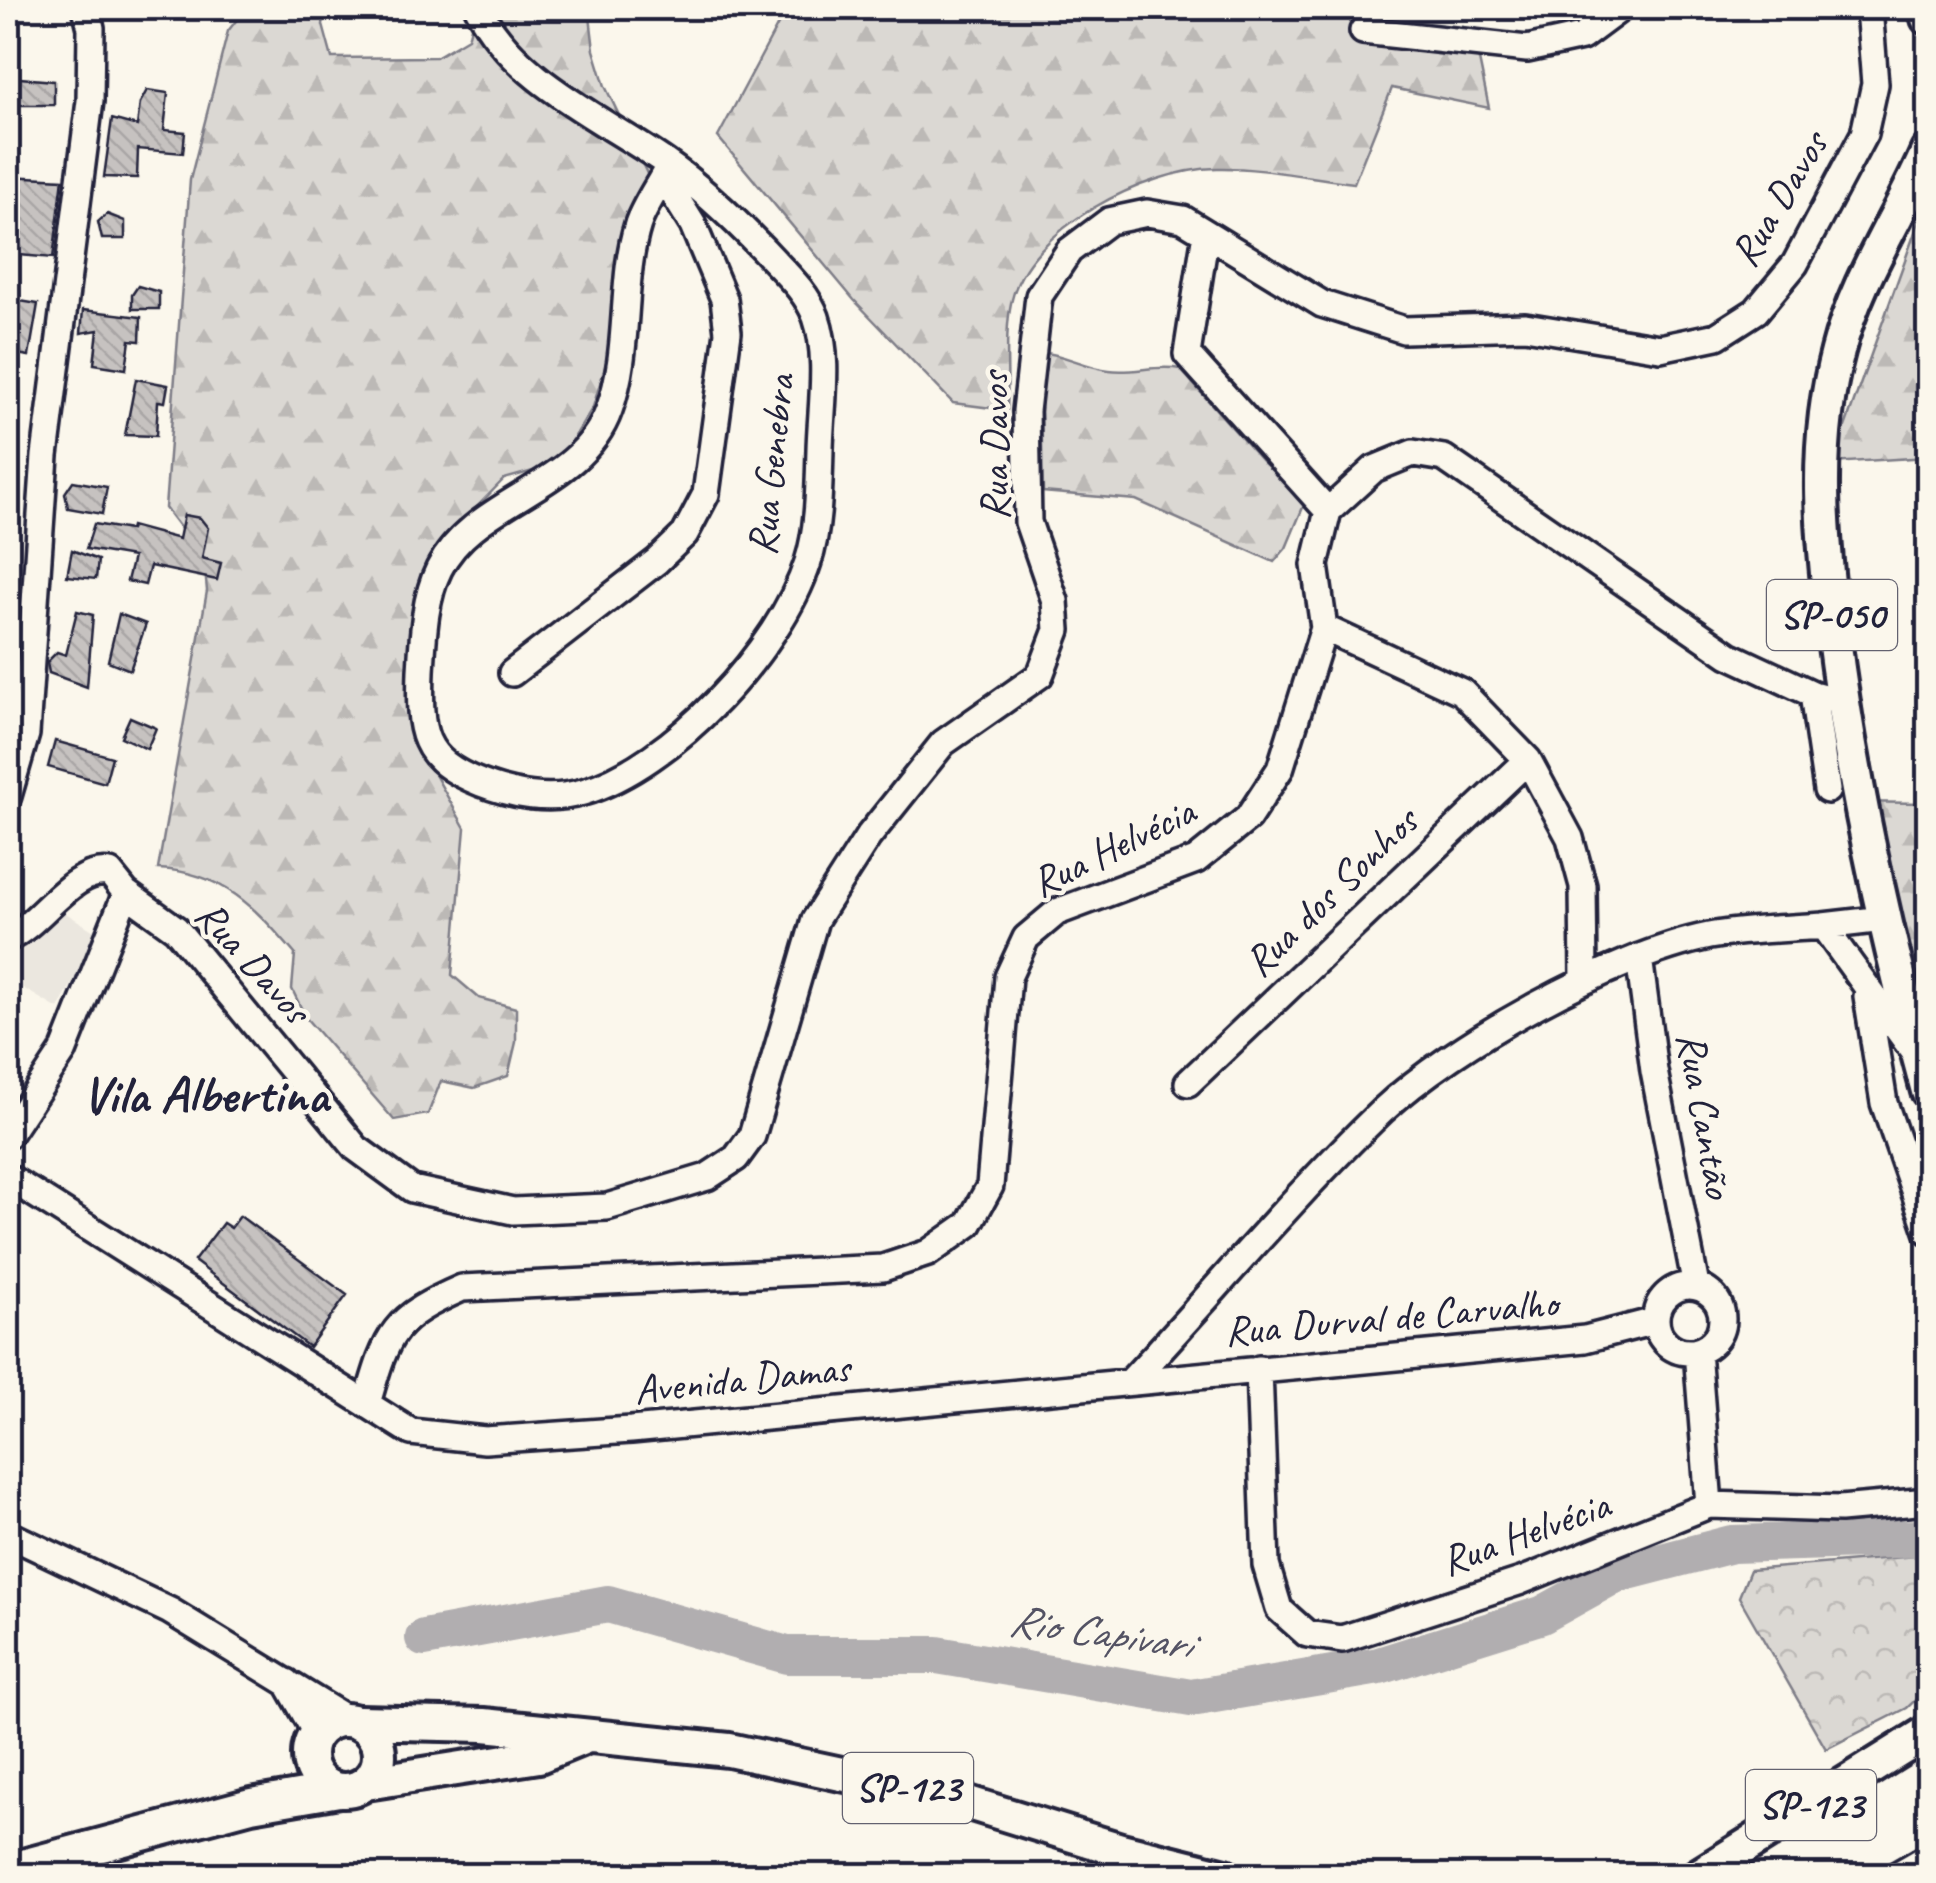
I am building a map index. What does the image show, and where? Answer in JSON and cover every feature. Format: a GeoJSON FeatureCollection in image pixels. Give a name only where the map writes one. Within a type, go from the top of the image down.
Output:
{"type":"FeatureCollection","features":[{"type":"Feature","properties":{"kind":"main road"},"geometry":{"type":"LineString","coordinates":[[1926,8],[1928,18]]}},
{"type":"Feature","properties":{"kind":"main road","name":"SP-050"},"geometry":{"type":"LineString","coordinates":[[1928,151],[1868,267],[1838,349],[1822,426],[1820,516],[1827,698],[1928,1091]]}},
{"type":"Feature","properties":{"kind":"main road"},"geometry":{"type":"LineString","coordinates":[[313,1740],[314,1774],[352,1786],[374,1774],[380,1751],[369,1729],[352,1721]]}},
{"type":"Feature","properties":{"kind":"main road","name":"SP-123"},"geometry":{"type":"LineString","coordinates":[[251,1805],[330,1722],[484,1725],[747,1754],[949,1797],[1121,1850],[1226,1876]]}},
{"type":"Feature","properties":{"kind":"main road","name":"SP-123"},"geometry":{"type":"LineString","coordinates":[[1698,1876],[1927,1731]]}},
{"type":"Feature","properties":{"kind":"main road","name":"SP-123"},"geometry":{"type":"LineString","coordinates":[[8,1870],[251,1805],[539,1756],[583,1738]]}},
{"type":"Feature","properties":{"kind":"street"},"geometry":{"type":"LineString","coordinates":[[8,796],[26,734],[45,456],[90,102],[91,28],[86,8]]}},
{"type":"Feature","properties":{"kind":"street","name":"Rua Genebra"},"geometry":{"type":"LineString","coordinates":[[478,8],[491,33],[541,82],[666,171],[758,244],[802,290],[816,318],[822,348],[821,418],[809,560],[773,634],[700,719],[630,771],[582,792],[542,798],[493,788],[449,770],[429,749],[420,718],[423,632],[439,570],[464,536],[572,463],[608,416],[620,372],[638,224],[666,171]]}},
{"type":"Feature","properties":{"kind":"street"},"geometry":{"type":"LineString","coordinates":[[1362,31],[1527,49],[1582,38],[1621,8]]}},
{"type":"Feature","properties":{"kind":"street","name":"Rua Davos"},"geometry":{"type":"LineString","coordinates":[[118,883],[176,929],[356,1148],[412,1189],[512,1212],[607,1207],[707,1177],[736,1158],[752,1136],[815,920],[868,837],[944,743],[1040,675],[1057,630],[1055,602],[1028,522],[1026,411],[1039,296],[1069,251],[1109,221],[1147,213],[1183,219],[1322,304],[1404,330],[1525,326],[1660,348],[1718,336],[1756,311],[1795,264],[1864,134],[1875,84],[1869,8]]}},
{"type":"Feature","properties":{"kind":"street"},"geometry":{"type":"LineString","coordinates":[[512,673],[657,561],[685,534],[706,494],[728,332],[724,299],[666,171]]}},
{"type":"Feature","properties":{"kind":"street"},"geometry":{"type":"LineString","coordinates":[[1206,233],[1188,354],[1328,511],[1374,468],[1413,453],[1444,458],[1729,655],[1827,698],[1827,790]]}},
{"type":"Feature","properties":{"kind":"street","name":"Rua Helvécia"},"geometry":{"type":"LineString","coordinates":[[367,1404],[383,1348],[413,1309],[462,1288],[882,1268],[928,1253],[969,1224],[990,1186],[1008,977],[1026,938],[1057,912],[1196,860],[1248,818],[1280,769],[1324,628],[1315,565],[1328,511]]}},
{"type":"Feature","properties":{"kind":"street"},"geometry":{"type":"LineString","coordinates":[[1324,628],[1462,692],[1528,760],[1570,838],[1583,886],[1584,980]]}},
{"type":"Feature","properties":{"kind":"street","name":"Rua dos Sonhos"},"geometry":{"type":"LineString","coordinates":[[1188,1082],[1528,760]]}},
{"type":"Feature","properties":{"kind":"street"},"geometry":{"type":"LineString","coordinates":[[8,938],[23,931],[85,876],[118,883],[63,1052],[8,1135]]}},
{"type":"Feature","properties":{"kind":"street"},"geometry":{"type":"LineString","coordinates":[[1132,1380],[1383,1110],[1449,1059],[1584,980],[1639,957],[1710,936],[1884,918]]}},
{"type":"Feature","properties":{"kind":"street"},"geometry":{"type":"LineString","coordinates":[[1823,926],[1866,991],[1920,1059]]}},
{"type":"Feature","properties":{"kind":"street","name":"Rua Cantão"},"geometry":{"type":"LineString","coordinates":[[1639,957],[1654,1071],[1696,1286]]}},
{"type":"Feature","properties":{"kind":"street"},"geometry":{"type":"LineString","coordinates":[[1866,991],[1884,1103],[1928,1230]]}},
{"type":"Feature","properties":{"kind":"street","name":"Avenida Damas"},"geometry":{"type":"LineString","coordinates":[[8,1177],[411,1432],[485,1440],[631,1430],[1132,1380]]}},
{"type":"Feature","properties":{"kind":"street"},"geometry":{"type":"LineString","coordinates":[[1696,1286],[1716,1300],[1722,1325],[1709,1346],[1697,1351],[1670,1346],[1656,1321],[1662,1298],[1672,1290],[1696,1286]]}},
{"type":"Feature","properties":{"kind":"street","name":"Rua Durval de Carvalho"},"geometry":{"type":"LineString","coordinates":[[1132,1380],[1585,1339],[1656,1321]]}},
{"type":"Feature","properties":{"kind":"street"},"geometry":{"type":"LineString","coordinates":[[1697,1351],[1709,1505]]}},
{"type":"Feature","properties":{"kind":"street","name":"Rua Helvécia"},"geometry":{"type":"LineString","coordinates":[[1259,1370],[1266,1565],[1279,1609],[1307,1634],[1342,1638],[1521,1581],[1709,1505],[1840,1510],[1928,1501]]}},
{"type":"Feature","properties":{"kind":"street"},"geometry":{"type":"LineString","coordinates":[[8,1534],[170,1611],[352,1721]]}},
{"type":"Feature","properties":{"kind":"street"},"geometry":{"type":"LineString","coordinates":[[8,1543],[45,1553]]}},
{"type":"Feature","properties":{"kind":"street"},"geometry":{"type":"LineString","coordinates":[[287,1682],[313,1740]]}},
{"type":"Feature","properties":{"kind":"street"},"geometry":{"type":"LineString","coordinates":[[1895,1876],[1928,1857]]}},
{"type":"Feature","properties":{"kind":"shaded area"},"geometry":{"type":"Polygon","coordinates":[[[64,912],[99,934],[58,1009],[8,979],[8,953],[64,912]]]}},
{"type":"Feature","properties":{"kind":"green space"},"geometry":{"type":"Polygon","coordinates":[[[246,8],[325,8],[323,25],[332,58],[436,57],[468,38],[476,8],[589,8],[594,50],[605,86],[651,182],[593,407],[558,464],[504,479],[434,551],[415,605],[407,679],[410,730],[465,828],[452,975],[479,998],[516,1008],[516,1042],[508,1076],[474,1088],[441,1081],[428,1114],[394,1120],[306,1018],[292,989],[295,954],[266,921],[219,885],[201,877],[158,869],[207,591],[204,559],[165,508],[190,180],[228,31],[246,8]]]}},
{"type":"Feature","properties":{"kind":"green space"},"geometry":{"type":"Polygon","coordinates":[[[795,8],[1351,8],[1358,41],[1477,50],[1489,108],[1392,88],[1354,183],[1217,168],[1158,179],[1094,208],[1040,250],[1022,276],[1009,316],[1007,410],[953,403],[854,300],[718,137],[782,17],[795,8]]]}},
{"type":"Feature","properties":{"kind":"green space"},"geometry":{"type":"Polygon","coordinates":[[[1928,196],[1928,457],[1832,463],[1928,196]]]}},
{"type":"Feature","properties":{"kind":"green space"},"geometry":{"type":"Polygon","coordinates":[[[1040,352],[1109,370],[1180,369],[1263,462],[1306,500],[1286,548],[1274,562],[1136,500],[1043,492],[1040,352]]]}},
{"type":"Feature","properties":{"kind":"green space"},"geometry":{"type":"Polygon","coordinates":[[[1844,802],[1928,803],[1928,1068],[1844,802]]]}},
{"type":"Feature","properties":{"kind":"green space"},"geometry":{"type":"Polygon","coordinates":[[[1928,1555],[1928,1688],[1907,1708],[1826,1749],[1739,1597],[1750,1570],[1928,1555]]]}},
{"type":"Feature","properties":{"kind":"building"},"geometry":{"type":"Polygon","coordinates":[[[8,77],[54,81],[54,105],[8,105],[8,77]]]}},
{"type":"Feature","properties":{"kind":"building"},"geometry":{"type":"Polygon","coordinates":[[[147,90],[168,93],[164,130],[185,132],[183,153],[138,149],[137,178],[104,177],[112,119],[137,126],[140,103],[147,90]]]}},
{"type":"Feature","properties":{"kind":"building"},"geometry":{"type":"Polygon","coordinates":[[[8,176],[63,179],[53,258],[8,254],[8,176]]]}},
{"type":"Feature","properties":{"kind":"building"},"geometry":{"type":"Polygon","coordinates":[[[107,214],[125,221],[125,239],[102,239],[98,222],[107,214]]]}},
{"type":"Feature","properties":{"kind":"building"},"geometry":{"type":"Polygon","coordinates":[[[138,286],[159,292],[159,309],[132,309],[132,295],[138,286]]]}},
{"type":"Feature","properties":{"kind":"building"},"geometry":{"type":"Polygon","coordinates":[[[20,301],[38,304],[29,356],[11,353],[20,301]]]}},
{"type":"Feature","properties":{"kind":"building"},"geometry":{"type":"Polygon","coordinates":[[[83,310],[141,317],[140,341],[130,340],[126,369],[94,364],[98,330],[81,333],[83,310]]]}},
{"type":"Feature","properties":{"kind":"building"},"geometry":{"type":"Polygon","coordinates":[[[136,379],[168,385],[165,402],[158,401],[156,436],[125,435],[136,379]]]}},
{"type":"Feature","properties":{"kind":"building"},"geometry":{"type":"Polygon","coordinates":[[[73,481],[107,487],[102,514],[68,508],[65,493],[73,481]]]}},
{"type":"Feature","properties":{"kind":"building"},"geometry":{"type":"Polygon","coordinates":[[[184,515],[200,518],[208,528],[202,558],[221,563],[217,580],[150,566],[145,585],[127,581],[133,557],[86,549],[94,524],[130,530],[131,526],[179,539],[184,515]]]}},
{"type":"Feature","properties":{"kind":"building"},"geometry":{"type":"Polygon","coordinates":[[[72,550],[98,560],[96,579],[67,576],[72,550]]]}},
{"type":"Feature","properties":{"kind":"building"},"geometry":{"type":"Polygon","coordinates":[[[77,611],[93,615],[87,687],[49,673],[47,662],[57,652],[66,655],[77,611]]]}},
{"type":"Feature","properties":{"kind":"building"},"geometry":{"type":"Polygon","coordinates":[[[119,614],[146,624],[130,670],[108,661],[119,614]]]}},
{"type":"Feature","properties":{"kind":"building"},"geometry":{"type":"Polygon","coordinates":[[[130,717],[156,728],[147,749],[121,737],[130,717]]]}},
{"type":"Feature","properties":{"kind":"building"},"geometry":{"type":"Polygon","coordinates":[[[55,741],[112,757],[105,783],[48,767],[55,741]]]}},
{"type":"Feature","properties":{"kind":"building"},"geometry":{"type":"Polygon","coordinates":[[[240,1216],[347,1295],[309,1347],[194,1261],[223,1223],[231,1228],[240,1216]]]}},
{"type":"Feature","properties":{"kind":"waterway","name":"Rio Capivari"},"geometry":{"type":"LineString","coordinates":[[424,1638],[608,1604],[787,1655],[937,1655],[1191,1698],[1379,1666],[1542,1615],[1616,1574],[1732,1544],[1928,1538]]}},
{"type":"Feature","properties":{"kind":"district","name":"Vila Albertina"},"geometry":{"type":"Point","coordinates":[205,1095]}}]}
